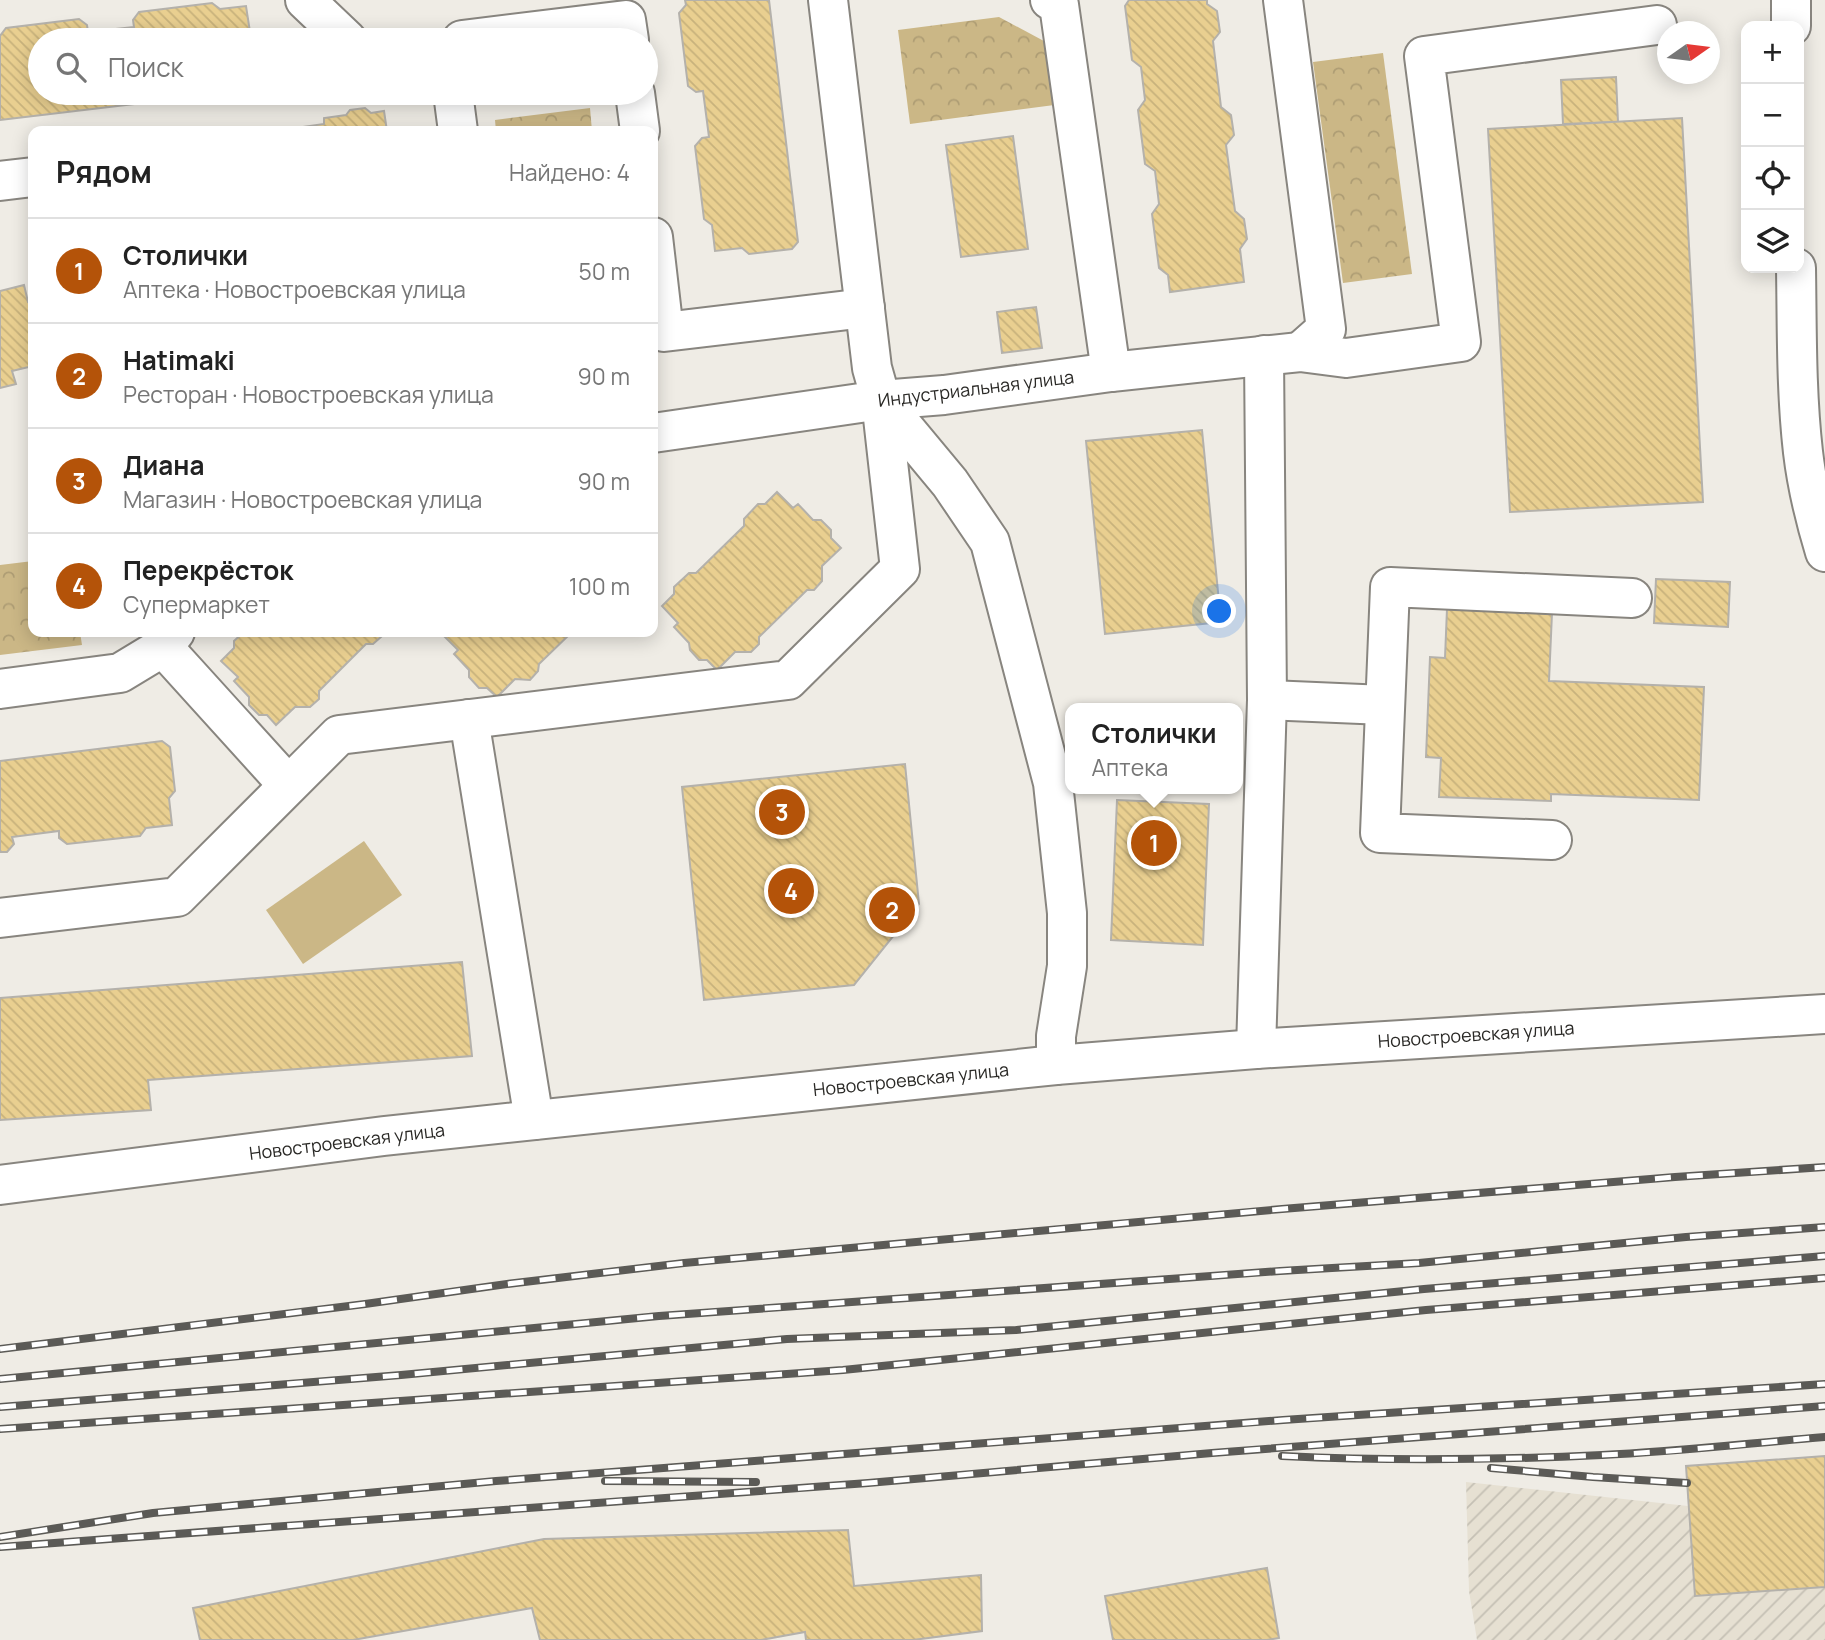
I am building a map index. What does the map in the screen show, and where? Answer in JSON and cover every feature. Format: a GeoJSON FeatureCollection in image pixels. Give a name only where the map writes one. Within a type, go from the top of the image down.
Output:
{"type":"FeatureCollection","features":[{"type":"Feature","properties":{"kind":"street"},"geometry":{"type":"LineString","coordinates":[[305,0],[334,28]]}},
{"type":"Feature","properties":{"kind":"street"},"geometry":{"type":"LineString","coordinates":[[0,918],[177,897],[339,735],[788,680],[900,569],[881,400],[872,368],[828,0]]}},
{"type":"Feature","properties":{"kind":"street"},"geometry":{"type":"LineString","coordinates":[[1050,0],[1059,5],[1111,372]]}},
{"type":"Feature","properties":{"kind":"street"},"geometry":{"type":"LineString","coordinates":[[1256,1049],[1282,354],[1326,329],[1283,0]]}},
{"type":"Feature","properties":{"kind":"street"},"geometry":{"type":"LineString","coordinates":[[1791,0],[1791,21]]}},
{"type":"Feature","properties":{"kind":"street"},"geometry":{"type":"LineString","coordinates":[[560,28],[626,20],[627,28]]}},
{"type":"Feature","properties":{"kind":"street","name":"Индустриальная улица"},"geometry":{"type":"LineString","coordinates":[[658,432],[881,400],[944,395],[1111,372],[1282,354],[1346,358],[1461,342],[1424,56],[1657,25]]}},
{"type":"Feature","properties":{"kind":"street"},"geometry":{"type":"LineString","coordinates":[[455,105],[457,126]]}},
{"type":"Feature","properties":{"kind":"street"},"geometry":{"type":"LineString","coordinates":[[637,105],[639,126]]}},
{"type":"Feature","properties":{"kind":"street"},"geometry":{"type":"LineString","coordinates":[[0,181],[28,178]]}},
{"type":"Feature","properties":{"kind":"street"},"geometry":{"type":"LineString","coordinates":[[1796,273],[1798,385],[1803,453],[1814,513],[1825,552]]}},
{"type":"Feature","properties":{"kind":"street"},"geometry":{"type":"LineString","coordinates":[[658,280],[664,332],[865,308]]}},
{"type":"Feature","properties":{"kind":"street"},"geometry":{"type":"LineString","coordinates":[[881,400],[950,483],[990,542],[1061,783],[1067,966],[1056,1036],[1056,1065]]}},
{"type":"Feature","properties":{"kind":"street"},"geometry":{"type":"LineString","coordinates":[[1552,840],[1380,833],[1390,587],[1632,598]]}},
{"type":"Feature","properties":{"kind":"street"},"geometry":{"type":"LineString","coordinates":[[0,689],[120,673],[169,640],[288,785]]}},
{"type":"Feature","properties":{"kind":"street"},"geometry":{"type":"LineString","coordinates":[[1267,700],[1385,705]]}},
{"type":"Feature","properties":{"kind":"street"},"geometry":{"type":"LineString","coordinates":[[469,719],[534,1120]]}},
{"type":"Feature","properties":{"kind":"street","name":"Новостроевская улица"},"geometry":{"type":"LineString","coordinates":[[0,1185],[384,1136],[1056,1065],[1256,1049],[1825,1014]]}},
{"type":"Feature","properties":{"kind":"shaded area"},"geometry":{"type":"Polygon","coordinates":[[[1825,1456],[1825,1640],[1477,1640],[1469,1591],[1466,1482],[1688,1506],[1686,1466],[1825,1456]]]}},
{"type":"Feature","properties":{"kind":"green space"},"geometry":{"type":"Polygon","coordinates":[[[999,17],[1055,47],[1062,104],[910,124],[898,30],[999,17]]]}},
{"type":"Feature","properties":{"kind":"green space"},"geometry":{"type":"Polygon","coordinates":[[[1383,53],[1412,274],[1343,283],[1313,62],[1383,53]]]}},
{"type":"Feature","properties":{"kind":"green space"},"geometry":{"type":"Polygon","coordinates":[[[590,108],[592,126],[496,126],[495,120],[590,108]]]}},
{"type":"Feature","properties":{"kind":"green space"},"geometry":{"type":"Polygon","coordinates":[[[28,562],[28,637],[81,637],[82,645],[0,655],[0,565],[28,562]]]}},
{"type":"Feature","properties":{"kind":"green space"},"geometry":{"type":"Polygon","coordinates":[[[364,841],[402,895],[303,964],[266,910],[364,841]]]}},
{"type":"Feature","properties":{"kind":"building"},"geometry":{"type":"Polygon","coordinates":[[[685,0],[769,0],[798,242],[792,249],[749,254],[742,248],[715,251],[712,225],[704,219],[695,146],[702,138],[709,137],[703,91],[696,92],[688,86],[679,13],[686,5],[685,0]]]}},
{"type":"Feature","properties":{"kind":"building"},"geometry":{"type":"Polygon","coordinates":[[[1129,0],[1207,0],[1207,4],[1217,11],[1220,32],[1213,41],[1221,107],[1231,115],[1234,135],[1226,145],[1235,211],[1244,219],[1247,239],[1240,249],[1244,282],[1170,292],[1168,275],[1159,268],[1152,214],[1159,204],[1155,171],[1145,164],[1138,110],[1145,100],[1141,67],[1132,60],[1125,6],[1129,0]]]}},
{"type":"Feature","properties":{"kind":"building"},"geometry":{"type":"Polygon","coordinates":[[[212,3],[220,9],[246,6],[249,28],[125,28],[134,27],[133,20],[139,12],[212,3]]]}},
{"type":"Feature","properties":{"kind":"building"},"geometry":{"type":"Polygon","coordinates":[[[79,19],[87,28],[28,28],[28,105],[126,105],[0,120],[0,36],[6,28],[79,19]]]}},
{"type":"Feature","properties":{"kind":"building"},"geometry":{"type":"Polygon","coordinates":[[[1616,77],[1618,122],[1563,124],[1561,80],[1616,77]]]}},
{"type":"Feature","properties":{"kind":"building"},"geometry":{"type":"Polygon","coordinates":[[[365,108],[371,113],[384,111],[386,126],[309,126],[324,124],[324,118],[346,115],[350,110],[365,108]]]}},
{"type":"Feature","properties":{"kind":"building"},"geometry":{"type":"Polygon","coordinates":[[[1682,118],[1703,502],[1510,512],[1488,129],[1682,118]]]}},
{"type":"Feature","properties":{"kind":"building"},"geometry":{"type":"Polygon","coordinates":[[[1013,136],[1028,249],[961,257],[946,145],[1013,136]]]}},
{"type":"Feature","properties":{"kind":"building"},"geometry":{"type":"Polygon","coordinates":[[[24,285],[28,302],[28,367],[12,371],[16,384],[0,388],[0,291],[24,285]]]}},
{"type":"Feature","properties":{"kind":"building"},"geometry":{"type":"Polygon","coordinates":[[[1036,307],[1042,348],[1002,353],[997,312],[1036,307]]]}},
{"type":"Feature","properties":{"kind":"building"},"geometry":{"type":"Polygon","coordinates":[[[1202,430],[1221,622],[1105,634],[1086,441],[1202,430]]]}},
{"type":"Feature","properties":{"kind":"building"},"geometry":{"type":"Polygon","coordinates":[[[777,492],[793,508],[798,504],[813,520],[821,520],[831,530],[831,538],[841,548],[822,566],[822,581],[814,590],[807,590],[759,637],[759,644],[751,652],[735,652],[717,670],[707,660],[699,660],[690,650],[689,643],[674,627],[678,623],[662,606],[674,594],[674,587],[689,573],[696,573],[744,526],[744,519],[758,504],[765,504],[777,492]]]}},
{"type":"Feature","properties":{"kind":"building"},"geometry":{"type":"Polygon","coordinates":[[[1656,579],[1730,582],[1728,627],[1654,623],[1656,579]]]}},
{"type":"Feature","properties":{"kind":"building"},"geometry":{"type":"Polygon","coordinates":[[[1447,609],[1552,613],[1549,681],[1704,687],[1699,800],[1551,794],[1551,801],[1439,797],[1441,758],[1426,757],[1430,657],[1445,658],[1447,609]]]}},
{"type":"Feature","properties":{"kind":"building"},"geometry":{"type":"Polygon","coordinates":[[[238,637],[381,637],[373,644],[366,644],[319,691],[319,699],[310,707],[295,707],[276,725],[267,715],[259,715],[249,705],[249,697],[234,681],[238,677],[221,661],[234,648],[234,641],[238,637]]]}},
{"type":"Feature","properties":{"kind":"building"},"geometry":{"type":"Polygon","coordinates":[[[445,637],[567,637],[539,664],[538,671],[530,680],[515,679],[497,697],[487,688],[479,688],[469,677],[469,670],[454,654],[458,650],[445,637]]]}},
{"type":"Feature","properties":{"kind":"building"},"geometry":{"type":"Polygon","coordinates":[[[162,741],[170,747],[175,791],[169,798],[172,825],[146,828],[140,836],[67,844],[59,838],[59,831],[12,837],[14,844],[7,852],[0,852],[0,761],[162,741]]]}},
{"type":"Feature","properties":{"kind":"building"},"geometry":{"type":"Polygon","coordinates":[[[905,764],[919,904],[854,985],[704,1000],[682,787],[905,764]]]}},
{"type":"Feature","properties":{"kind":"building"},"geometry":{"type":"Polygon","coordinates":[[[1117,800],[1209,804],[1203,945],[1111,940],[1117,800]]]}},
{"type":"Feature","properties":{"kind":"building"},"geometry":{"type":"Polygon","coordinates":[[[462,962],[472,1056],[148,1080],[151,1110],[0,1120],[0,998],[462,962]]]}},
{"type":"Feature","properties":{"kind":"building"},"geometry":{"type":"Polygon","coordinates":[[[1825,1456],[1825,1587],[1695,1596],[1686,1466],[1825,1456]]]}},
{"type":"Feature","properties":{"kind":"building"},"geometry":{"type":"Polygon","coordinates":[[[848,1530],[854,1586],[981,1575],[982,1631],[913,1640],[806,1640],[805,1632],[761,1640],[540,1640],[532,1608],[353,1640],[200,1640],[193,1608],[544,1539],[848,1530]]]}},
{"type":"Feature","properties":{"kind":"building"},"geometry":{"type":"Polygon","coordinates":[[[1267,1568],[1279,1638],[1113,1640],[1105,1596],[1267,1568]]]}},
{"type":"Feature","properties":{"kind":"railway"},"geometry":{"type":"LineString","coordinates":[[0,1349],[684,1263],[1282,1209],[1825,1167]]}},
{"type":"Feature","properties":{"kind":"railway"},"geometry":{"type":"LineString","coordinates":[[0,1379],[659,1316],[1419,1263],[1686,1237],[1825,1227]]}},
{"type":"Feature","properties":{"kind":"railway"},"geometry":{"type":"LineString","coordinates":[[0,1407],[401,1375],[787,1339],[1016,1330],[1424,1289],[1825,1256]]}},
{"type":"Feature","properties":{"kind":"railway"},"geometry":{"type":"LineString","coordinates":[[0,1429],[843,1370],[1426,1310],[1825,1278]]}},
{"type":"Feature","properties":{"kind":"railway"},"geometry":{"type":"LineString","coordinates":[[0,1537],[153,1513],[496,1481],[1283,1420],[1825,1384]]}},
{"type":"Feature","properties":{"kind":"railway"},"geometry":{"type":"LineString","coordinates":[[0,1547],[868,1483],[1212,1453],[1825,1406]]}},
{"type":"Feature","properties":{"kind":"railway"},"geometry":{"type":"LineString","coordinates":[[1282,1456],[1402,1459],[1562,1457],[1658,1452],[1825,1437]]}},
{"type":"Feature","properties":{"kind":"railway"},"geometry":{"type":"LineString","coordinates":[[1491,1468],[1687,1483]]}},
{"type":"Feature","properties":{"kind":"railway"},"geometry":{"type":"LineString","coordinates":[[605,1481],[756,1482]]}},
{"type":"Feature","properties":{"kind":"place","name":"Диана"},"geometry":{"type":"Point","coordinates":[782,812]}},
{"type":"Feature","properties":{"kind":"place","name":"Столички"},"geometry":{"type":"Point","coordinates":[1154,843]}},
{"type":"Feature","properties":{"kind":"place","name":"Перекрёсток"},"geometry":{"type":"Point","coordinates":[791,891]}},
{"type":"Feature","properties":{"kind":"place","name":"Hatimaki"},"geometry":{"type":"Point","coordinates":[892,910]}}]}
